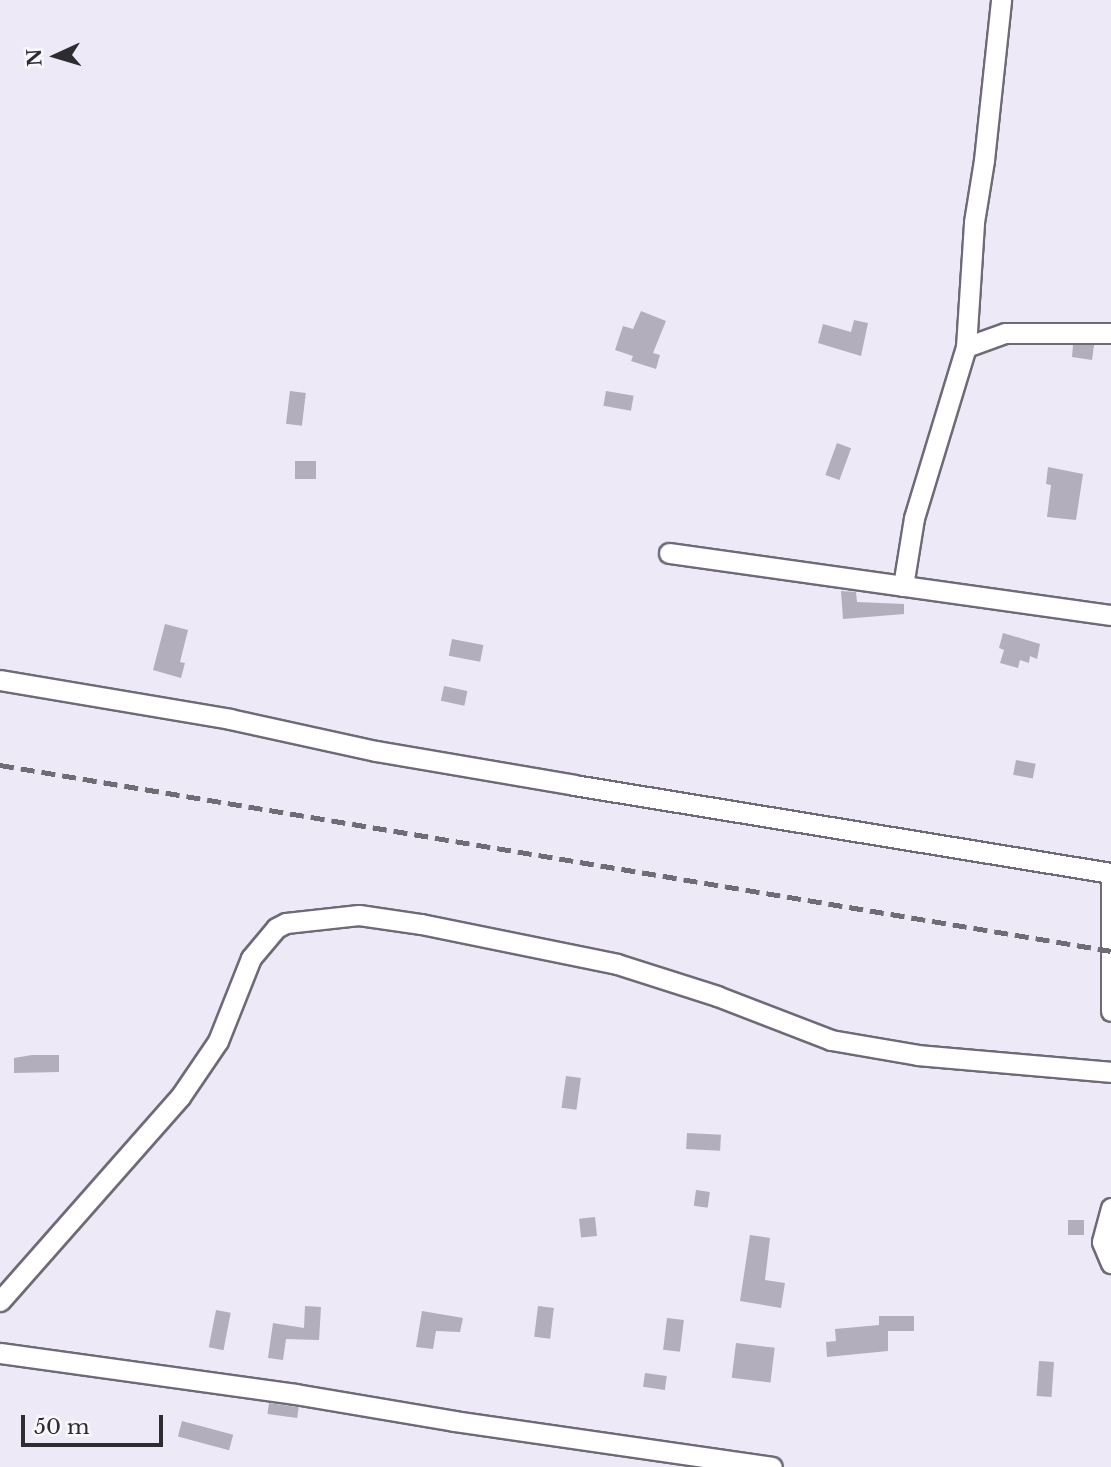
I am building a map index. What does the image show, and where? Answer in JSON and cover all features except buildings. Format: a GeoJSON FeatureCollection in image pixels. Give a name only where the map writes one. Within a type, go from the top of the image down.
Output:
{"type":"FeatureCollection","features":[{"type":"Feature","properties":{"kind":"street"},"geometry":{"type":"LineString","coordinates":[[903,586],[914,518],[966,347],[974,222],[984,160],[1001,0]]}},
{"type":"Feature","properties":{"kind":"street"},"geometry":{"type":"LineString","coordinates":[[966,347],[1005,333],[1111,333]]}},
{"type":"Feature","properties":{"kind":"street"},"geometry":{"type":"LineString","coordinates":[[669,553],[1111,615]]}},
{"type":"Feature","properties":{"kind":"street"},"geometry":{"type":"LineString","coordinates":[[0,680],[189,711],[376,751],[1111,874],[1111,1011]]}},
{"type":"Feature","properties":{"kind":"street"},"geometry":{"type":"LineString","coordinates":[[0,1301],[187,1087],[218,1041],[251,958],[276,928],[286,923],[359,915],[421,924],[617,964],[717,996],[831,1040],[918,1055],[1111,1072]]}},
{"type":"Feature","properties":{"kind":"street"},"geometry":{"type":"LineString","coordinates":[[1111,1208],[1101,1242],[1111,1263]]}},
{"type":"Feature","properties":{"kind":"street"},"geometry":{"type":"LineString","coordinates":[[0,1353],[295,1394],[454,1421],[772,1467]]}},
{"type":"Feature","properties":{"kind":"railway"},"geometry":{"type":"LineString","coordinates":[[0,765],[1111,951]]}}]}
